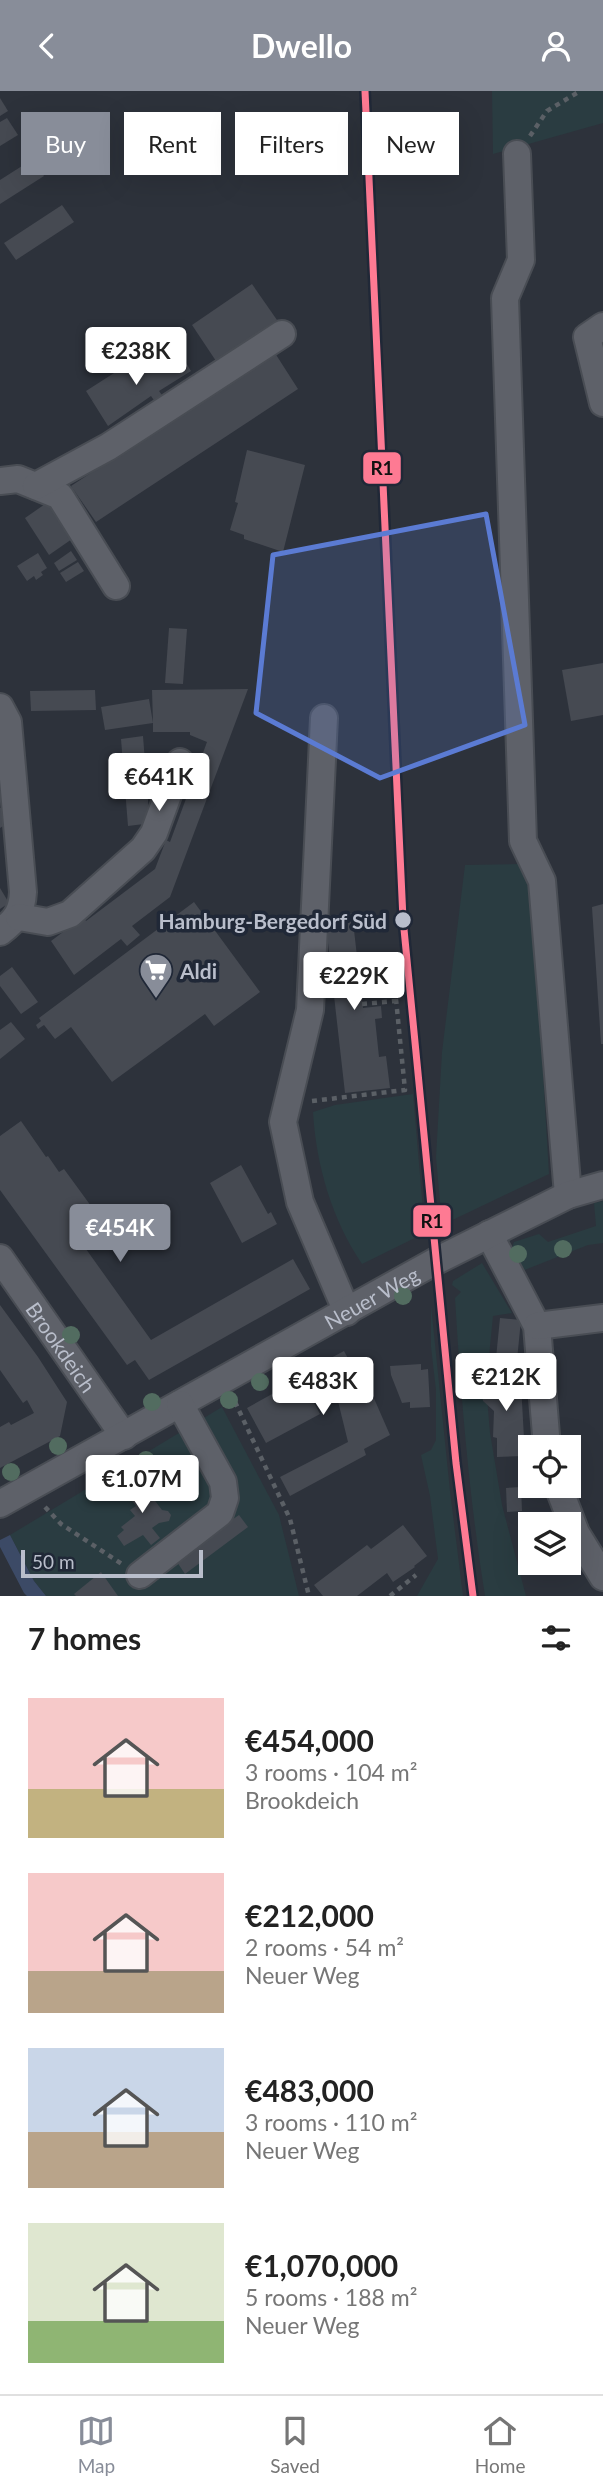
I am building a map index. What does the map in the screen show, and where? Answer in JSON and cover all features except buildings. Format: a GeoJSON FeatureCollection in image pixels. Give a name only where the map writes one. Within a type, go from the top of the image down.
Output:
{"type":"FeatureCollection","features":[{"type":"Feature","properties":{"kind":"street"},"geometry":{"type":"LineString","coordinates":[[517,154],[521,260],[505,298],[523,841],[542,881],[568,1195]]}},
{"type":"Feature","properties":{"kind":"street"},"geometry":{"type":"LineString","coordinates":[[603,326],[587,337],[603,403]]}},
{"type":"Feature","properties":{"kind":"street"},"geometry":{"type":"LineString","coordinates":[[36,486],[108,447],[282,334]]}},
{"type":"Feature","properties":{"kind":"street"},"geometry":{"type":"LineString","coordinates":[[0,481],[18,479],[60,496],[116,586]]}},
{"type":"Feature","properties":{"kind":"street"},"geometry":{"type":"LineString","coordinates":[[0,707],[8,722],[23,892],[23,906],[9,924]]}},
{"type":"Feature","properties":{"kind":"street"},"geometry":{"type":"LineString","coordinates":[[324,718],[310,1010],[283,1122],[300,1202],[347,1312]]}},
{"type":"Feature","properties":{"kind":"street"},"geometry":{"type":"LineString","coordinates":[[9,924],[48,922],[70,913],[143,849],[154,833],[180,762]]}},
{"type":"Feature","properties":{"kind":"street","name":"Neuer Weg"},"geometry":{"type":"LineString","coordinates":[[0,1504],[489,1234],[568,1195],[603,1185]]}},
{"type":"Feature","properties":{"kind":"street"},"geometry":{"type":"LineString","coordinates":[[489,1234],[537,1326],[546,1435]]}},
{"type":"Feature","properties":{"kind":"street","name":"Brookdeich"},"geometry":{"type":"LineString","coordinates":[[0,1258],[124,1436]]}},
{"type":"Feature","properties":{"kind":"street"},"geometry":{"type":"LineString","coordinates":[[537,1326],[603,1318]]}},
{"type":"Feature","properties":{"kind":"street"},"geometry":{"type":"LineString","coordinates":[[140,1575],[220,1513],[225,1498],[223,1482],[180,1405]]}},
{"type":"Feature","properties":{"kind":"street"},"geometry":{"type":"LineString","coordinates":[[562,1498],[576,1534],[603,1577]]}},
{"type":"Feature","properties":{"kind":"path"},"geometry":{"type":"LineString","coordinates":[[517,154],[547,111],[580,91]]}},
{"type":"Feature","properties":{"kind":"path"},"geometry":{"type":"LineString","coordinates":[[287,1104],[405,1090],[395,989]]}},
{"type":"Feature","properties":{"kind":"path"},"geometry":{"type":"LineString","coordinates":[[362,1004],[396,1001]]}},
{"type":"Feature","properties":{"kind":"path"},"geometry":{"type":"LineString","coordinates":[[224,1380],[290,1519],[309,1596]]}},
{"type":"Feature","properties":{"kind":"path"},"geometry":{"type":"LineString","coordinates":[[32,1487],[61,1524],[140,1575]]}},
{"type":"Feature","properties":{"kind":"path"},"geometry":{"type":"LineString","coordinates":[[390,1596],[416,1575]]}},
{"type":"Feature","properties":{"kind":"highlighted area"},"geometry":{"type":"Polygon","coordinates":[[[486,514],[525,725],[380,778],[256,713],[273,555],[486,514]]]}},
{"type":"Feature","properties":{"kind":"shaded area"},"geometry":{"type":"Polygon","coordinates":[[[492,91],[603,91],[603,123],[493,154],[492,91]]]}},
{"type":"Feature","properties":{"kind":"shaded area"},"geometry":{"type":"Polygon","coordinates":[[[518,864],[532,886],[549,1174],[442,1225],[436,1157],[442,1052],[465,865],[518,864]]]}},
{"type":"Feature","properties":{"kind":"shaded area"},"geometry":{"type":"Polygon","coordinates":[[[413,1094],[425,1233],[362,1264],[342,1229],[327,1191],[313,1112],[335,1105],[413,1094]]]}},
{"type":"Feature","properties":{"kind":"shaded area"},"geometry":{"type":"Polygon","coordinates":[[[603,1201],[603,1243],[588,1245],[522,1271],[509,1254],[514,1242],[539,1234],[548,1242],[596,1226],[594,1203],[603,1201]]]}},
{"type":"Feature","properties":{"kind":"shaded area"},"geometry":{"type":"Polygon","coordinates":[[[482,1263],[512,1313],[493,1316],[486,1386],[490,1433],[502,1505],[518,1575],[520,1575],[526,1596],[485,1596],[474,1522],[463,1410],[455,1298],[461,1292],[452,1285],[453,1281],[482,1263]]]}},
{"type":"Feature","properties":{"kind":"shaded area"},"geometry":{"type":"Polygon","coordinates":[[[431,1305],[463,1596],[417,1596],[438,1559],[430,1496],[421,1455],[431,1450],[436,1440],[431,1305]]]}},
{"type":"Feature","properties":{"kind":"shaded area"},"geometry":{"type":"Polygon","coordinates":[[[222,1407],[279,1515],[299,1596],[46,1596],[34,1581],[10,1535],[222,1407]]]}},
{"type":"Feature","properties":{"kind":"water"},"geometry":{"type":"Polygon","coordinates":[[[10,1535],[34,1581],[46,1596],[27,1596],[24,1593],[0,1547],[0,1540],[10,1535]]]}},
{"type":"Feature","properties":{"kind":"transit line","name":"R1"},"geometry":{"type":"LineString","coordinates":[[365,91],[403,919],[456,1463],[473,1596]]}},
{"type":"Feature","properties":{"kind":"place","name":"Hamburg-Bergedorf Süd"},"geometry":{"type":"Point","coordinates":[403,920]}},
{"type":"Feature","properties":{"kind":"place","name":"Aldi"},"geometry":{"type":"Point","coordinates":[156,1000]}}]}
